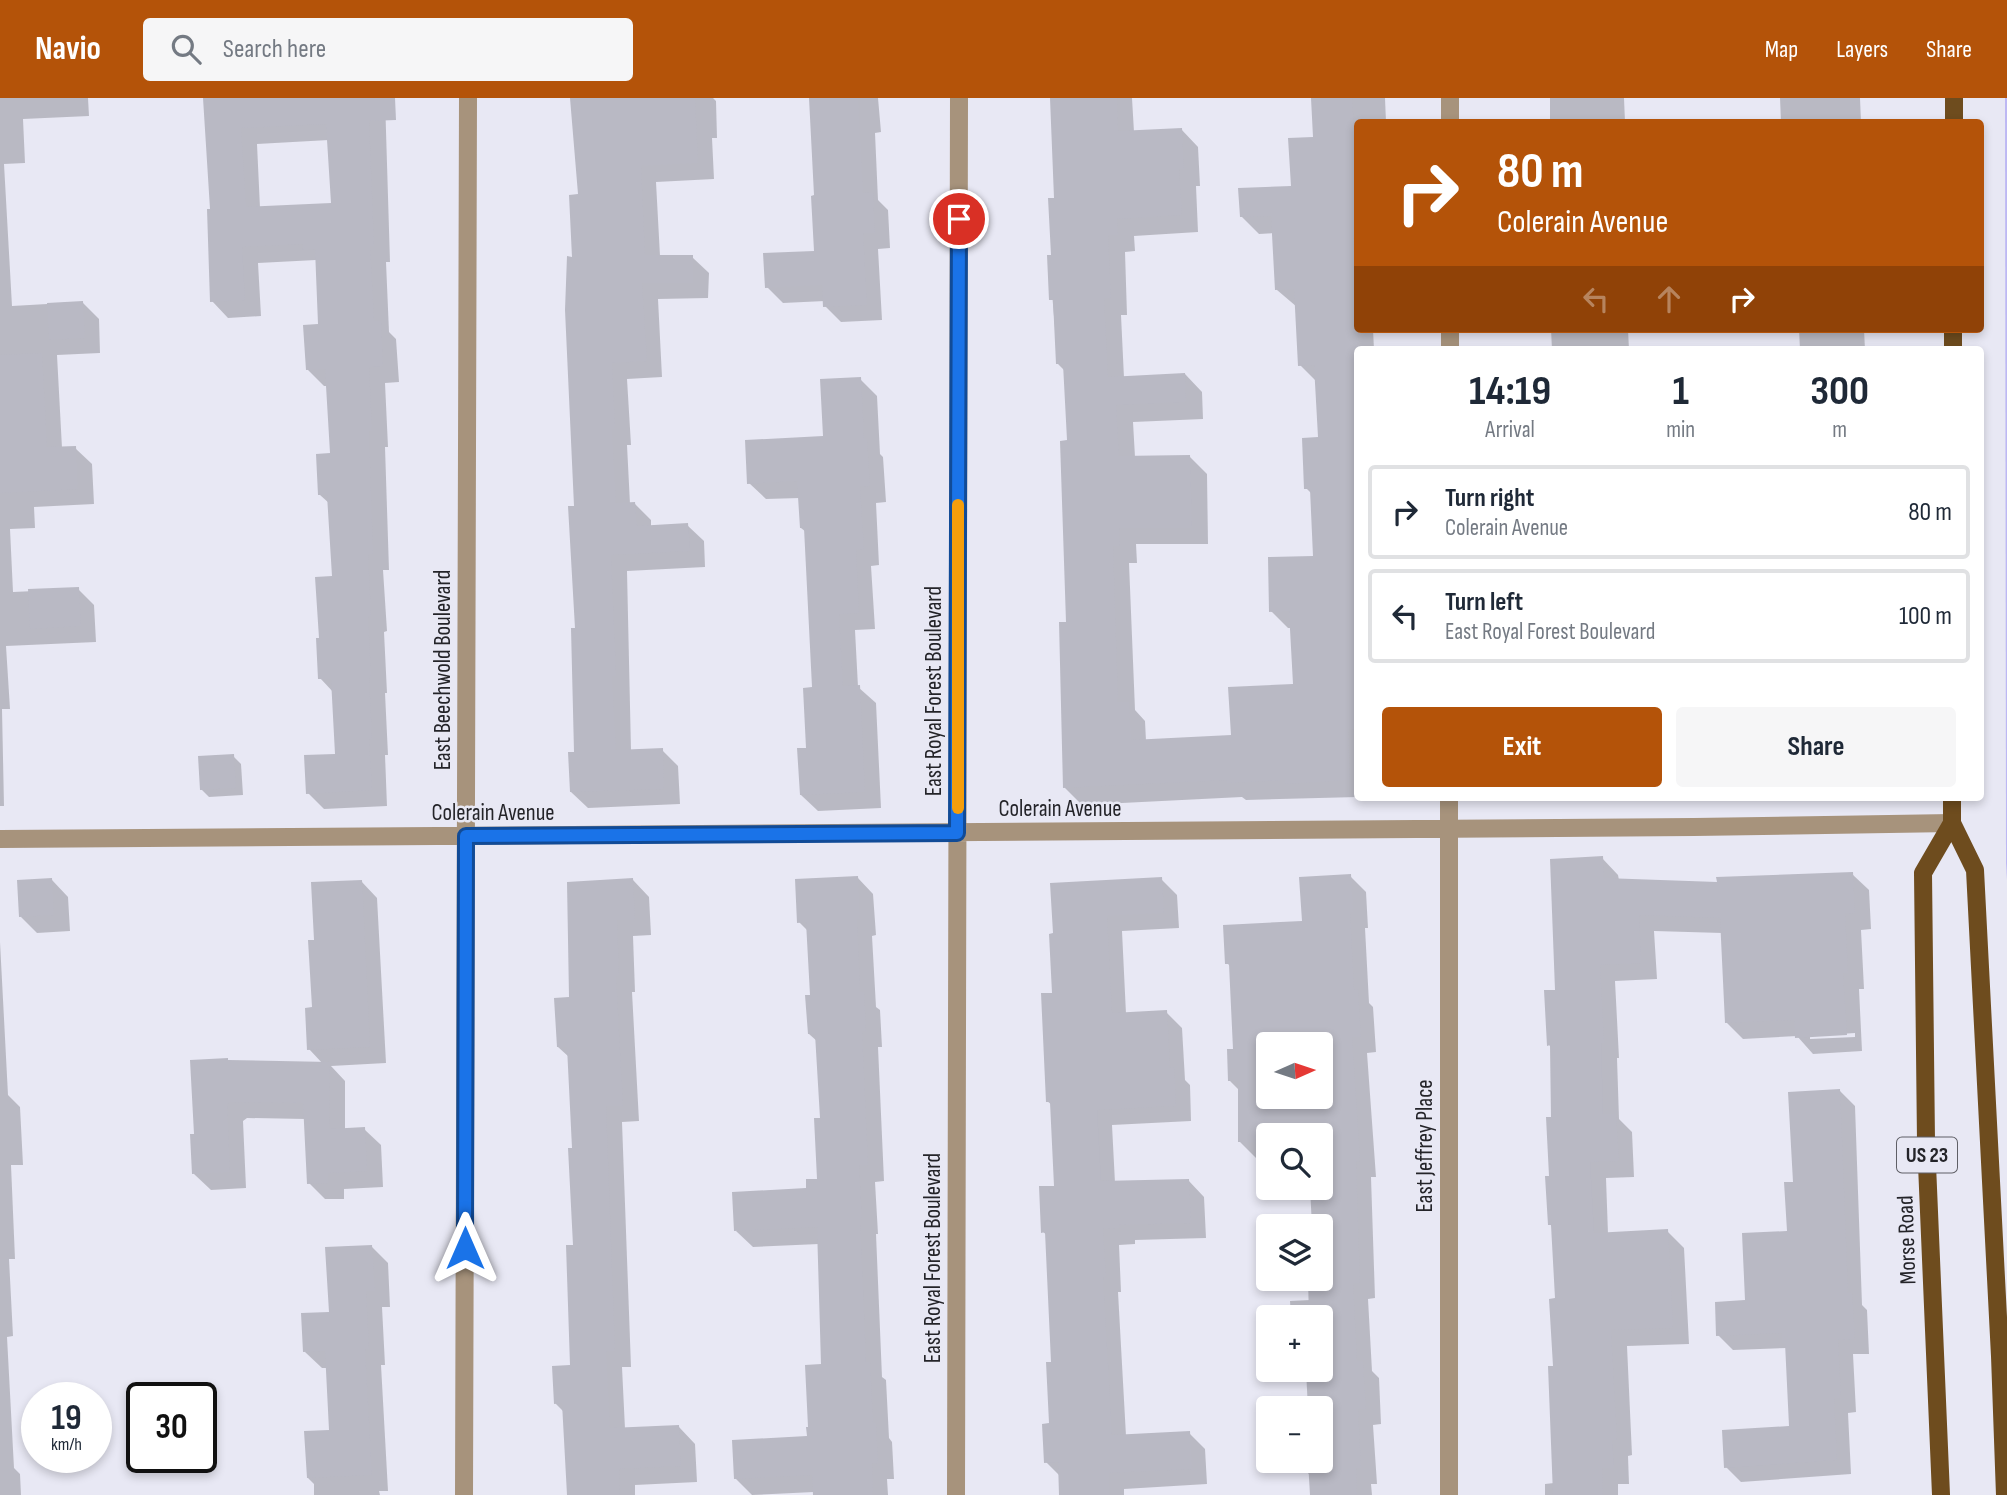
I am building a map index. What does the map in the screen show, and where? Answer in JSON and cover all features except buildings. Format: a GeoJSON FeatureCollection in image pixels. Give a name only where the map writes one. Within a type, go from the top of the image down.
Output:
{"type":"FeatureCollection","features":[{"type":"Feature","properties":{"kind":"main road"},"geometry":{"type":"LineString","coordinates":[[1954,98],[1954,119]]}},
{"type":"Feature","properties":{"kind":"main road","name":"US 23"},"geometry":{"type":"LineString","coordinates":[[1952,801],[1952,823],[1975,870],[2005,1495]]}},
{"type":"Feature","properties":{"kind":"main road","name":"Morse Road"},"geometry":{"type":"LineString","coordinates":[[1941,1495],[1926,1141],[1923,873],[1952,823]]}},
{"type":"Feature","properties":{"kind":"street","name":"East Beechwold Boulevard"},"geometry":{"type":"LineString","coordinates":[[464,1495],[468,98]]}},
{"type":"Feature","properties":{"kind":"street","name":"East Royal Forest Boulevard"},"geometry":{"type":"LineString","coordinates":[[956,1495],[959,98]]}},
{"type":"Feature","properties":{"kind":"street"},"geometry":{"type":"LineString","coordinates":[[1450,98],[1450,119]]}},
{"type":"Feature","properties":{"kind":"street","name":"East Jeffrey Place"},"geometry":{"type":"LineString","coordinates":[[1449,801],[1449,1495]]}},
{"type":"Feature","properties":{"kind":"street","name":"Colerain Avenue"},"geometry":{"type":"LineString","coordinates":[[0,839],[1952,823]]}},
{"type":"Feature","properties":{"kind":"shaded area"},"geometry":{"type":"Polygon","coordinates":[[[2007,98],[2007,880],[2006,863],[2007,98]]]}},
{"type":"Feature","properties":{"kind":"slow traffic"},"geometry":{"type":"LineString","coordinates":[[958,505],[958,808]]}},
{"type":"Feature","properties":{"kind":"route"},"geometry":{"type":"LineString","coordinates":[[465,1248],[466,836],[957,833],[959,219]]}}]}
